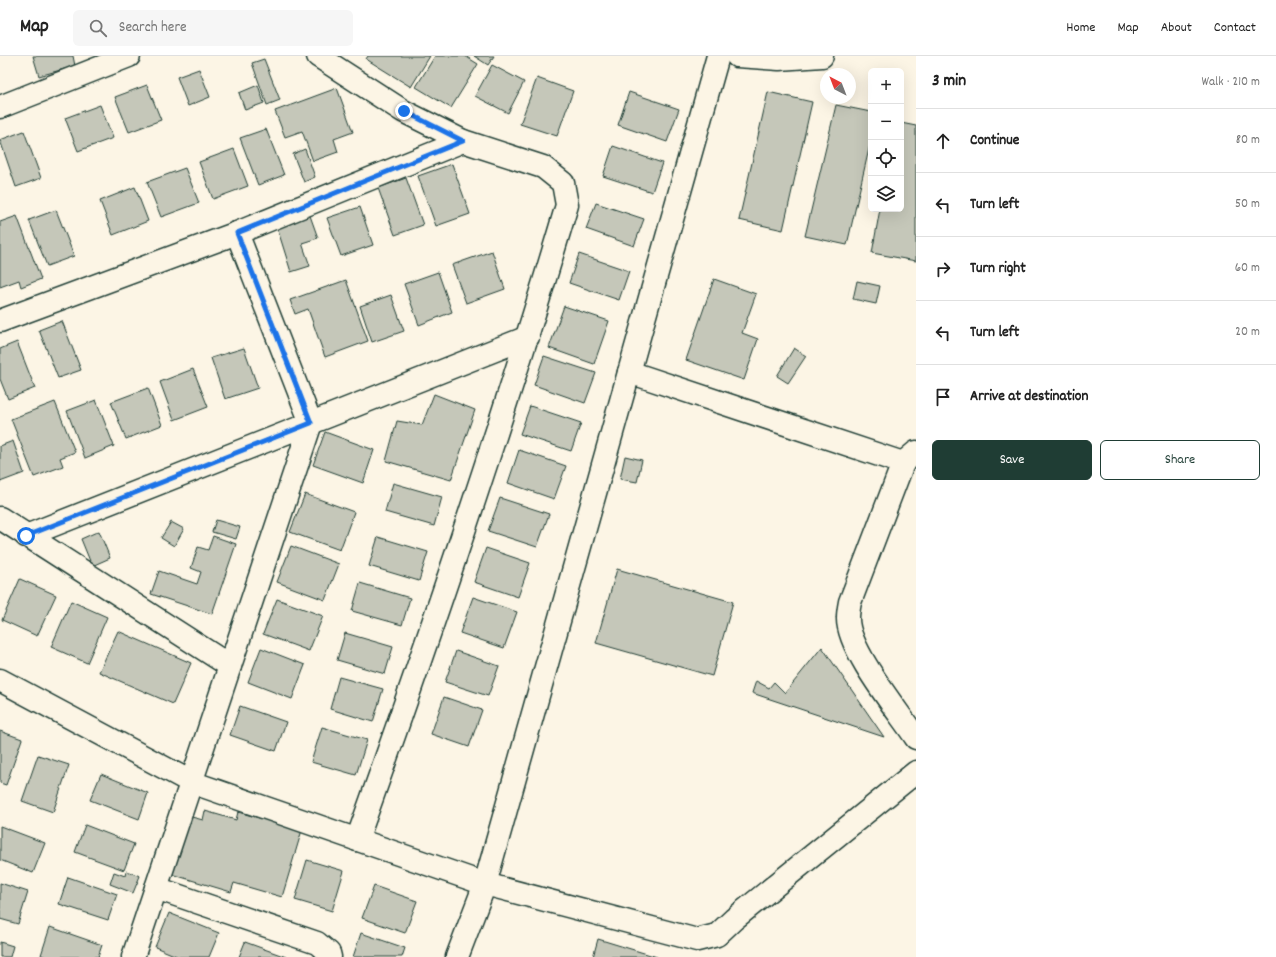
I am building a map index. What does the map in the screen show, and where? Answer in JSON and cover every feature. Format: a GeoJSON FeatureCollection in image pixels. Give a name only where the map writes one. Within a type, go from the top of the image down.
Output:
{"type":"FeatureCollection","features":[{"type":"Feature","properties":{"kind":"street"},"geometry":{"type":"LineString","coordinates":[[0,107],[129,56]]}},
{"type":"Feature","properties":{"kind":"street"},"geometry":{"type":"LineString","coordinates":[[318,56],[404,111],[463,141],[543,167],[563,183],[567,205],[528,337],[430,635],[357,840]]}},
{"type":"Feature","properties":{"kind":"street"},"geometry":{"type":"LineString","coordinates":[[457,957],[485,884],[718,56]]}},
{"type":"Feature","properties":{"kind":"street"},"geometry":{"type":"LineString","coordinates":[[736,56],[779,60],[822,56]]}},
{"type":"Feature","properties":{"kind":"street"},"geometry":{"type":"LineString","coordinates":[[0,321],[237,233],[463,141]]}},
{"type":"Feature","properties":{"kind":"street"},"geometry":{"type":"LineString","coordinates":[[133,957],[311,423],[237,233]]}},
{"type":"Feature","properties":{"kind":"street"},"geometry":{"type":"LineString","coordinates":[[26,536],[528,337]]}},
{"type":"Feature","properties":{"kind":"street"},"geometry":{"type":"LineString","coordinates":[[629,372],[910,458],[850,602],[848,618],[852,636],[860,655],[916,738]]}},
{"type":"Feature","properties":{"kind":"street"},"geometry":{"type":"LineString","coordinates":[[0,518],[230,666]]}},
{"type":"Feature","properties":{"kind":"street"},"geometry":{"type":"LineString","coordinates":[[0,680],[191,782],[485,884],[697,940],[717,935],[734,919],[916,772]]}},
{"type":"Feature","properties":{"kind":"street"},"geometry":{"type":"LineString","coordinates":[[156,888],[317,943],[329,953],[330,957]]}},
{"type":"Feature","properties":{"kind":"building"},"geometry":{"type":"Polygon","coordinates":[[[33,56],[73,56],[75,66],[39,76],[33,56]]]}},
{"type":"Feature","properties":{"kind":"building"},"geometry":{"type":"Polygon","coordinates":[[[368,56],[430,56],[411,87],[366,59],[368,56]]]}},
{"type":"Feature","properties":{"kind":"building"},"geometry":{"type":"Polygon","coordinates":[[[435,56],[465,56],[478,64],[451,108],[416,87],[435,56]]]}},
{"type":"Feature","properties":{"kind":"building"},"geometry":{"type":"Polygon","coordinates":[[[474,56],[494,56],[488,65],[474,56]]]}},
{"type":"Feature","properties":{"kind":"building"},"geometry":{"type":"Polygon","coordinates":[[[264,59],[280,100],[267,105],[252,63],[264,59]]]}},
{"type":"Feature","properties":{"kind":"building"},"geometry":{"type":"Polygon","coordinates":[[[492,65],[524,82],[508,113],[475,96],[492,65]]]}},
{"type":"Feature","properties":{"kind":"building"},"geometry":{"type":"Polygon","coordinates":[[[199,69],[210,97],[188,106],[177,77],[199,69]]]}},
{"type":"Feature","properties":{"kind":"building"},"geometry":{"type":"Polygon","coordinates":[[[537,78],[573,91],[557,136],[520,124],[537,78]]]}},
{"type":"Feature","properties":{"kind":"building"},"geometry":{"type":"Polygon","coordinates":[[[147,85],[161,120],[129,132],[115,97],[147,85]]]}},
{"type":"Feature","properties":{"kind":"building"},"geometry":{"type":"Polygon","coordinates":[[[258,85],[264,103],[245,110],[239,93],[258,85]]]}},
{"type":"Feature","properties":{"kind":"building"},"geometry":{"type":"Polygon","coordinates":[[[337,88],[353,132],[334,139],[338,152],[313,161],[302,131],[285,137],[275,111],[337,88]]]}},
{"type":"Feature","properties":{"kind":"building"},"geometry":{"type":"Polygon","coordinates":[[[629,92],[679,109],[667,142],[618,125],[629,92]]]}},
{"type":"Feature","properties":{"kind":"building"},"geometry":{"type":"Polygon","coordinates":[[[768,92],[812,102],[783,230],[739,220],[768,92]]]}},
{"type":"Feature","properties":{"kind":"building"},"geometry":{"type":"Polygon","coordinates":[[[100,105],[113,138],[78,151],[65,118],[100,105]]]}},
{"type":"Feature","properties":{"kind":"building"},"geometry":{"type":"Polygon","coordinates":[[[836,105],[868,111],[868,153],[847,245],[805,236],[836,105]]]}},
{"type":"Feature","properties":{"kind":"building"},"geometry":{"type":"Polygon","coordinates":[[[904,124],[916,126],[916,261],[872,253],[879,212],[904,212],[904,124]]]}},
{"type":"Feature","properties":{"kind":"building"},"geometry":{"type":"Polygon","coordinates":[[[266,129],[284,175],[258,185],[240,138],[266,129]]]}},
{"type":"Feature","properties":{"kind":"building"},"geometry":{"type":"Polygon","coordinates":[[[24,131],[41,178],[16,187],[0,140],[24,131]]]}},
{"type":"Feature","properties":{"kind":"building"},"geometry":{"type":"Polygon","coordinates":[[[613,146],[662,163],[652,192],[603,176],[613,146]]]}},
{"type":"Feature","properties":{"kind":"building"},"geometry":{"type":"Polygon","coordinates":[[[234,149],[248,186],[213,199],[199,162],[234,149]]]}},
{"type":"Feature","properties":{"kind":"building"},"geometry":{"type":"Polygon","coordinates":[[[305,149],[315,177],[304,182],[293,154],[305,149]]]}},
{"type":"Feature","properties":{"kind":"building"},"geometry":{"type":"Polygon","coordinates":[[[452,164],[470,214],[436,226],[418,176],[452,164]]]}},
{"type":"Feature","properties":{"kind":"building"},"geometry":{"type":"Polygon","coordinates":[[[185,168],[199,203],[161,217],[147,182],[185,168]]]}},
{"type":"Feature","properties":{"kind":"building"},"geometry":{"type":"Polygon","coordinates":[[[406,178],[423,225],[395,235],[378,188],[406,178]]]}},
{"type":"Feature","properties":{"kind":"building"},"geometry":{"type":"Polygon","coordinates":[[[135,187],[148,221],[113,235],[100,201],[135,187]]]}},
{"type":"Feature","properties":{"kind":"building"},"geometry":{"type":"Polygon","coordinates":[[[596,203],[644,219],[634,246],[586,229],[596,203]]]}},
{"type":"Feature","properties":{"kind":"building"},"geometry":{"type":"Polygon","coordinates":[[[360,207],[373,245],[341,256],[327,218],[360,207]]]}},
{"type":"Feature","properties":{"kind":"building"},"geometry":{"type":"Polygon","coordinates":[[[56,210],[74,256],[47,266],[29,220],[56,210]]]}},
{"type":"Feature","properties":{"kind":"building"},"geometry":{"type":"Polygon","coordinates":[[[308,210],[318,238],[302,243],[310,266],[291,272],[275,221],[308,210]]]}},
{"type":"Feature","properties":{"kind":"building"},"geometry":{"type":"Polygon","coordinates":[[[17,216],[41,279],[21,287],[19,280],[0,287],[0,222],[17,216]]]}},
{"type":"Feature","properties":{"kind":"building"},"geometry":{"type":"Polygon","coordinates":[[[492,251],[505,289],[466,303],[452,265],[492,251]]]}},
{"type":"Feature","properties":{"kind":"building"},"geometry":{"type":"Polygon","coordinates":[[[579,254],[629,271],[619,300],[569,283],[579,254]]]}},
{"type":"Feature","properties":{"kind":"building"},"geometry":{"type":"Polygon","coordinates":[[[438,272],[452,312],[419,325],[404,284],[438,272]]]}},
{"type":"Feature","properties":{"kind":"building"},"geometry":{"type":"Polygon","coordinates":[[[714,279],[756,294],[742,333],[758,339],[744,380],[686,360],[714,279]]]}},
{"type":"Feature","properties":{"kind":"building"},"geometry":{"type":"Polygon","coordinates":[[[346,280],[368,341],[325,357],[308,309],[295,314],[290,300],[346,280]]]}},
{"type":"Feature","properties":{"kind":"building"},"geometry":{"type":"Polygon","coordinates":[[[857,281],[880,286],[876,304],[853,299],[857,281]]]}},
{"type":"Feature","properties":{"kind":"building"},"geometry":{"type":"Polygon","coordinates":[[[391,295],[404,331],[372,342],[360,306],[391,295]]]}},
{"type":"Feature","properties":{"kind":"building"},"geometry":{"type":"Polygon","coordinates":[[[564,306],[609,321],[594,364],[549,348],[564,306]]]}},
{"type":"Feature","properties":{"kind":"building"},"geometry":{"type":"Polygon","coordinates":[[[62,321],[81,370],[58,378],[39,330],[62,321]]]}},
{"type":"Feature","properties":{"kind":"building"},"geometry":{"type":"Polygon","coordinates":[[[17,342],[35,388],[8,399],[0,379],[0,349],[17,342]]]}},
{"type":"Feature","properties":{"kind":"building"},"geometry":{"type":"Polygon","coordinates":[[[244,348],[258,388],[225,399],[211,358],[244,348]]]}},
{"type":"Feature","properties":{"kind":"building"},"geometry":{"type":"Polygon","coordinates":[[[794,348],[806,356],[788,383],[777,376],[794,348]]]}},
{"type":"Feature","properties":{"kind":"building"},"geometry":{"type":"Polygon","coordinates":[[[544,356],[596,373],[585,403],[534,385],[544,356]]]}},
{"type":"Feature","properties":{"kind":"building"},"geometry":{"type":"Polygon","coordinates":[[[193,369],[208,407],[174,420],[160,382],[193,369]]]}},
{"type":"Feature","properties":{"kind":"building"},"geometry":{"type":"Polygon","coordinates":[[[148,388],[162,425],[126,439],[111,402],[148,388]]]}},
{"type":"Feature","properties":{"kind":"building"},"geometry":{"type":"Polygon","coordinates":[[[434,394],[475,410],[451,480],[386,461],[397,421],[422,425],[434,394]]]}},
{"type":"Feature","properties":{"kind":"building"},"geometry":{"type":"Polygon","coordinates":[[[96,400],[114,446],[85,458],[67,411],[96,400]]]}},
{"type":"Feature","properties":{"kind":"building"},"geometry":{"type":"Polygon","coordinates":[[[55,402],[75,452],[60,458],[63,466],[34,477],[11,419],[55,402]]]}},
{"type":"Feature","properties":{"kind":"building"},"geometry":{"type":"Polygon","coordinates":[[[530,406],[581,423],[571,451],[520,434],[530,406]]]}},
{"type":"Feature","properties":{"kind":"building"},"geometry":{"type":"Polygon","coordinates":[[[325,432],[374,450],[363,483],[313,465],[325,432]]]}},
{"type":"Feature","properties":{"kind":"building"},"geometry":{"type":"Polygon","coordinates":[[[13,441],[24,473],[0,482],[0,446],[13,441]]]}},
{"type":"Feature","properties":{"kind":"building"},"geometry":{"type":"Polygon","coordinates":[[[519,450],[566,466],[554,499],[508,483],[519,450]]]}},
{"type":"Feature","properties":{"kind":"building"},"geometry":{"type":"Polygon","coordinates":[[[625,456],[642,460],[637,482],[620,479],[625,456]]]}},
{"type":"Feature","properties":{"kind":"building"},"geometry":{"type":"Polygon","coordinates":[[[393,483],[442,497],[434,526],[385,512],[393,483]]]}},
{"type":"Feature","properties":{"kind":"building"},"geometry":{"type":"Polygon","coordinates":[[[305,494],[354,512],[340,550],[290,532],[305,494]]]}},
{"type":"Feature","properties":{"kind":"building"},"geometry":{"type":"Polygon","coordinates":[[[500,498],[549,514],[537,547],[488,531],[500,498]]]}},
{"type":"Feature","properties":{"kind":"building"},"geometry":{"type":"Polygon","coordinates":[[[216,520],[240,527],[236,539],[212,532],[216,520]]]}},
{"type":"Feature","properties":{"kind":"building"},"geometry":{"type":"Polygon","coordinates":[[[171,522],[184,529],[174,546],[161,538],[171,522]]]}},
{"type":"Feature","properties":{"kind":"building"},"geometry":{"type":"Polygon","coordinates":[[[99,531],[110,558],[92,566],[81,539],[99,531]]]}},
{"type":"Feature","properties":{"kind":"building"},"geometry":{"type":"Polygon","coordinates":[[[213,536],[236,544],[212,614],[151,594],[159,571],[197,584],[201,572],[191,568],[198,547],[208,550],[213,536]]]}},
{"type":"Feature","properties":{"kind":"building"},"geometry":{"type":"Polygon","coordinates":[[[378,537],[428,552],[419,581],[369,566],[378,537]]]}},
{"type":"Feature","properties":{"kind":"building"},"geometry":{"type":"Polygon","coordinates":[[[291,546],[339,564],[325,600],[277,582],[291,546]]]}},
{"type":"Feature","properties":{"kind":"building"},"geometry":{"type":"Polygon","coordinates":[[[486,548],[530,563],[518,597],[474,582],[486,548]]]}},
{"type":"Feature","properties":{"kind":"building"},"geometry":{"type":"Polygon","coordinates":[[[617,569],[733,602],[712,676],[596,643],[617,569]]]}},
{"type":"Feature","properties":{"kind":"building"},"geometry":{"type":"Polygon","coordinates":[[[20,579],[56,595],[37,636],[2,620],[20,579]]]}},
{"type":"Feature","properties":{"kind":"building"},"geometry":{"type":"Polygon","coordinates":[[[360,583],[410,598],[402,625],[352,611],[360,583]]]}},
{"type":"Feature","properties":{"kind":"building"},"geometry":{"type":"Polygon","coordinates":[[[473,597],[517,612],[504,648],[460,633],[473,597]]]}},
{"type":"Feature","properties":{"kind":"building"},"geometry":{"type":"Polygon","coordinates":[[[277,599],[323,616],[309,651],[263,634],[277,599]]]}},
{"type":"Feature","properties":{"kind":"building"},"geometry":{"type":"Polygon","coordinates":[[[71,601],[107,617],[87,663],[51,647],[71,601]]]}},
{"type":"Feature","properties":{"kind":"building"},"geometry":{"type":"Polygon","coordinates":[[[118,631],[191,663],[173,704],[99,672],[118,631]]]}},
{"type":"Feature","properties":{"kind":"building"},"geometry":{"type":"Polygon","coordinates":[[[345,633],[393,647],[385,674],[337,660],[345,633]]]}},
{"type":"Feature","properties":{"kind":"building"},"geometry":{"type":"Polygon","coordinates":[[[822,647],[884,737],[752,693],[756,681],[769,688],[774,682],[785,693],[822,647]]]}},
{"type":"Feature","properties":{"kind":"building"},"geometry":{"type":"Polygon","coordinates":[[[261,648],[305,665],[292,699],[248,682],[261,648]]]}},
{"type":"Feature","properties":{"kind":"building"},"geometry":{"type":"Polygon","coordinates":[[[456,651],[499,666],[488,696],[445,682],[456,651]]]}},
{"type":"Feature","properties":{"kind":"building"},"geometry":{"type":"Polygon","coordinates":[[[339,677],[383,689],[373,722],[330,709],[339,677]]]}},
{"type":"Feature","properties":{"kind":"building"},"geometry":{"type":"Polygon","coordinates":[[[444,697],[482,710],[469,747],[431,734],[444,697]]]}},
{"type":"Feature","properties":{"kind":"building"},"geometry":{"type":"Polygon","coordinates":[[[240,706],[286,722],[276,751],[230,735],[240,706]]]}},
{"type":"Feature","properties":{"kind":"building"},"geometry":{"type":"Polygon","coordinates":[[[322,727],[367,740],[356,775],[311,762],[322,727]]]}},
{"type":"Feature","properties":{"kind":"building"},"geometry":{"type":"Polygon","coordinates":[[[0,731],[22,739],[6,785],[0,783],[0,731]]]}},
{"type":"Feature","properties":{"kind":"building"},"geometry":{"type":"Polygon","coordinates":[[[38,755],[69,765],[53,812],[22,801],[38,755]]]}},
{"type":"Feature","properties":{"kind":"building"},"geometry":{"type":"Polygon","coordinates":[[[101,774],[148,793],[139,819],[90,800],[101,774]]]}},
{"type":"Feature","properties":{"kind":"building"},"geometry":{"type":"Polygon","coordinates":[[[205,811],[236,820],[238,812],[302,830],[282,897],[234,883],[231,892],[171,874],[188,816],[203,820],[205,811]]]}},
{"type":"Feature","properties":{"kind":"building"},"geometry":{"type":"Polygon","coordinates":[[[85,825],[134,844],[124,870],[75,852],[85,825]]]}},
{"type":"Feature","properties":{"kind":"building"},"geometry":{"type":"Polygon","coordinates":[[[0,826],[45,843],[33,873],[0,860],[0,826]]]}},
{"type":"Feature","properties":{"kind":"building"},"geometry":{"type":"Polygon","coordinates":[[[307,860],[344,871],[332,911],[295,900],[307,860]]]}},
{"type":"Feature","properties":{"kind":"building"},"geometry":{"type":"Polygon","coordinates":[[[126,871],[140,876],[133,893],[110,884],[114,872],[125,876],[126,871]]]}},
{"type":"Feature","properties":{"kind":"building"},"geometry":{"type":"Polygon","coordinates":[[[68,877],[117,894],[108,920],[59,904],[68,877]]]}},
{"type":"Feature","properties":{"kind":"building"},"geometry":{"type":"Polygon","coordinates":[[[0,883],[28,892],[18,924],[0,919],[0,883]]]}},
{"type":"Feature","properties":{"kind":"building"},"geometry":{"type":"Polygon","coordinates":[[[374,886],[417,901],[405,933],[362,918],[374,886]]]}},
{"type":"Feature","properties":{"kind":"building"},"geometry":{"type":"Polygon","coordinates":[[[169,913],[219,933],[209,957],[179,957],[155,947],[169,913]]]}},
{"type":"Feature","properties":{"kind":"building"},"geometry":{"type":"Polygon","coordinates":[[[50,927],[102,945],[98,957],[46,957],[41,955],[50,927]]]}},
{"type":"Feature","properties":{"kind":"building"},"geometry":{"type":"Polygon","coordinates":[[[361,933],[405,948],[402,957],[353,957],[361,933]]]}},
{"type":"Feature","properties":{"kind":"building"},"geometry":{"type":"Polygon","coordinates":[[[598,939],[657,957],[593,957],[598,939]]]}},
{"type":"Feature","properties":{"kind":"building"},"geometry":{"type":"Polygon","coordinates":[[[0,942],[13,946],[10,957],[0,957],[0,942]]]}},
{"type":"Feature","properties":{"kind":"building"},"geometry":{"type":"Polygon","coordinates":[[[245,942],[286,957],[239,957],[245,942]]]}},
{"type":"Feature","properties":{"kind":"route"},"geometry":{"type":"LineString","coordinates":[[26,536],[311,423],[237,233],[463,141],[404,111]]}}]}
